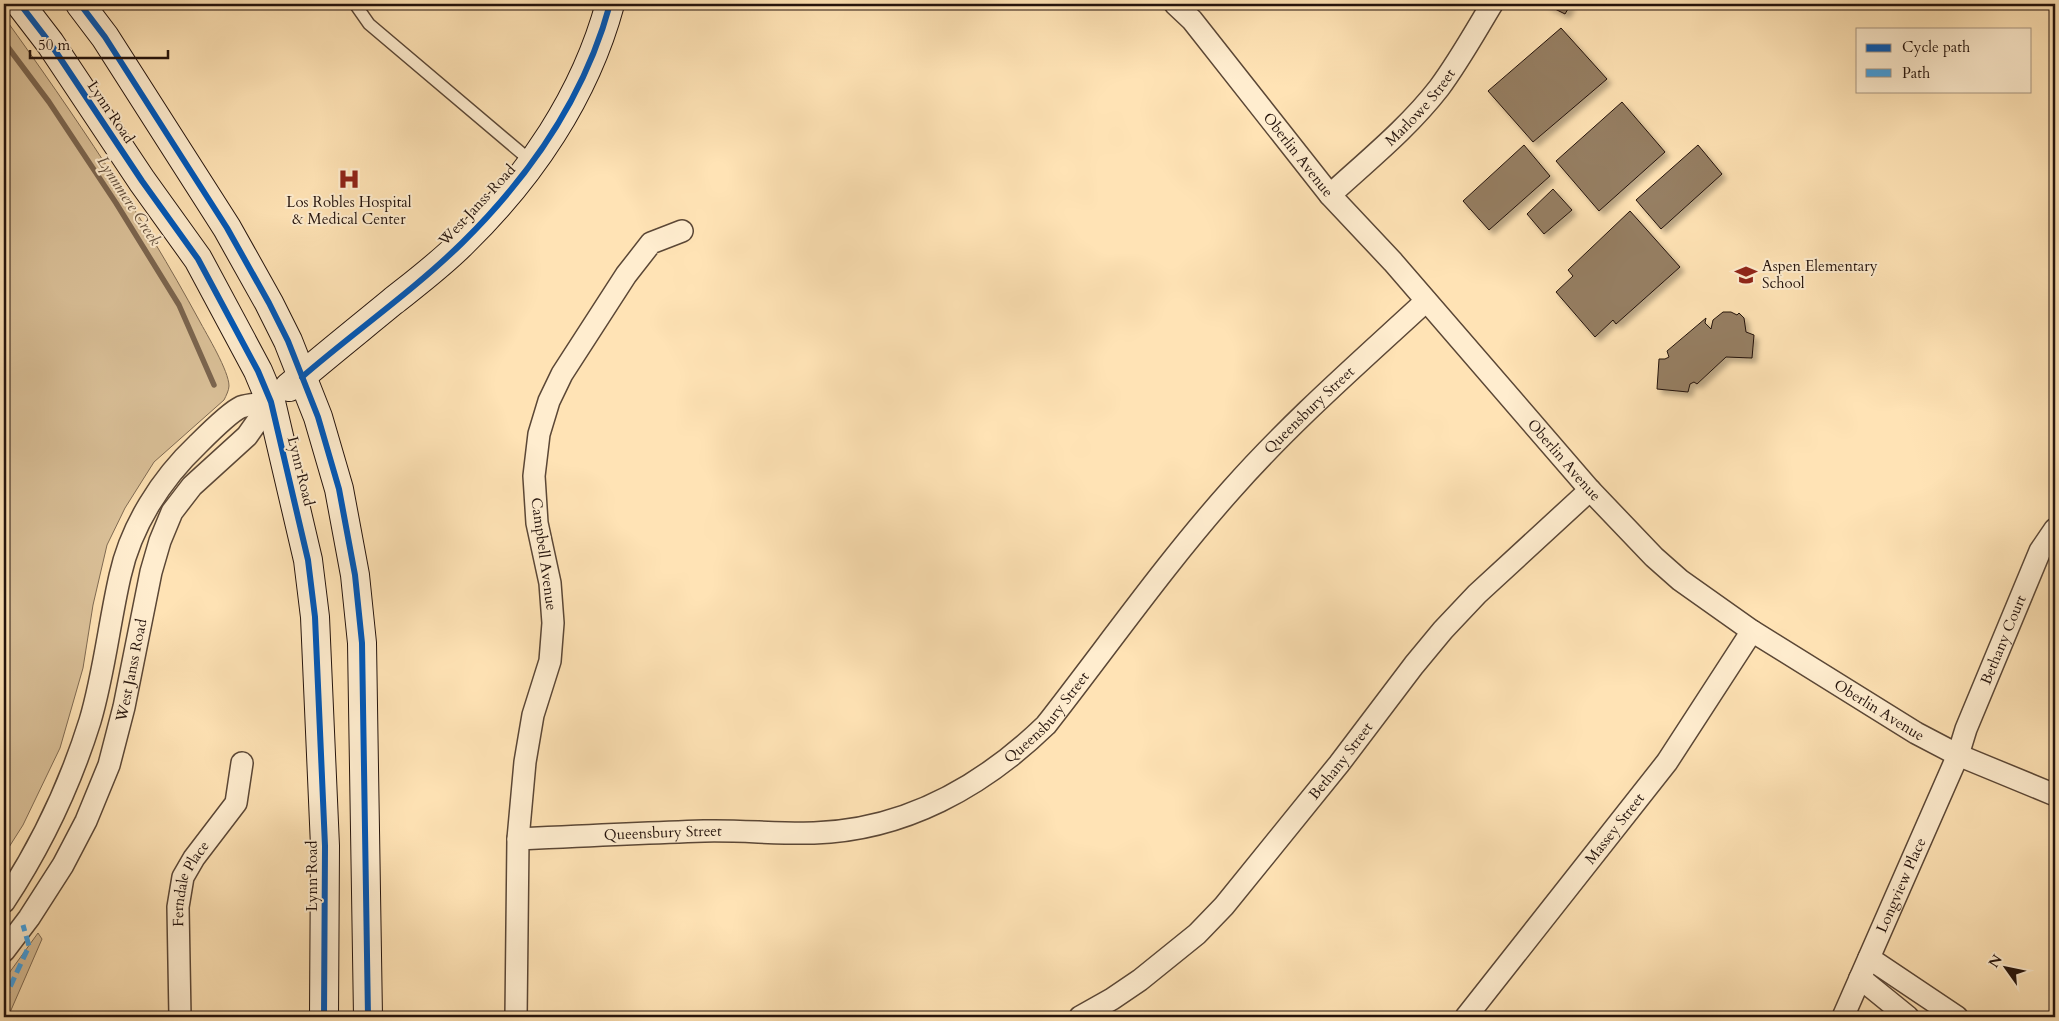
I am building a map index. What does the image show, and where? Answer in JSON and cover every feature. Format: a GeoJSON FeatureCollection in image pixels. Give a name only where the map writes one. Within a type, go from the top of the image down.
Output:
{"type":"FeatureCollection","features":[{"type":"Feature","properties":{"kind":"main road","name":"Lynn Road"},"geometry":{"type":"LineString","coordinates":[[20,4],[50,43],[142,181],[198,259],[258,371],[271,402],[308,560],[315,618],[325,846],[324,1017]]}},
{"type":"Feature","properties":{"kind":"main road","name":"Lynn Road"},"geometry":{"type":"LineString","coordinates":[[80,4],[105,38],[227,228],[273,310],[288,341],[318,417],[339,489],[355,574],[362,643],[368,1017]]}},
{"type":"Feature","properties":{"kind":"main road","name":"West Janss Road"},"geometry":{"type":"LineString","coordinates":[[271,402],[461,244],[510,192],[533,162],[572,99],[596,48],[610,4]]}},
{"type":"Feature","properties":{"kind":"street","name":"Oberlin Avenue"},"geometry":{"type":"LineString","coordinates":[[1174,4],[1192,20],[1330,195],[1426,301],[1590,490],[1654,557],[1680,580],[1752,630],[1916,733],[1958,754],[2055,795]]}},
{"type":"Feature","properties":{"kind":"street","name":"Marlowe Street"},"geometry":{"type":"LineString","coordinates":[[1330,195],[1398,134],[1438,89],[1464,51],[1492,4]]}},
{"type":"Feature","properties":{"kind":"street","name":"Campbell Avenue"},"geometry":{"type":"LineString","coordinates":[[516,1017],[518,839],[525,762],[533,715],[550,661],[553,624],[550,583],[537,523],[534,476],[539,434],[549,401],[562,374],[626,276],[651,243],[682,231]]}},
{"type":"Feature","properties":{"kind":"street","name":"Queensbury Street"},"geometry":{"type":"LineString","coordinates":[[518,839],[705,831],[814,833],[855,829],[886,823],[965,789],[1028,743],[1046,726],[1200,526],[1231,489],[1287,430],[1426,301]]}},
{"type":"Feature","properties":{"kind":"street","name":"West Janss Road"},"geometry":{"type":"LineString","coordinates":[[4,902],[42,840],[77,761],[91,719],[120,574],[130,544],[147,507],[175,467],[210,432],[241,407],[271,402]]}},
{"type":"Feature","properties":{"kind":"street","name":"West Janss Road"},"geometry":{"type":"LineString","coordinates":[[4,951],[29,918],[63,865],[86,821],[109,766],[124,707],[151,572],[160,540],[172,512],[192,486],[247,436],[271,402]]}},
{"type":"Feature","properties":{"kind":"street","name":"Bethany Street"},"geometry":{"type":"LineString","coordinates":[[1080,1017],[1112,999],[1148,974],[1198,934],[1224,906],[1339,764],[1443,630],[1477,594],[1590,490]]}},
{"type":"Feature","properties":{"kind":"street","name":"Bethany Court"},"geometry":{"type":"LineString","coordinates":[[1958,754],[1966,729],[2040,551],[2055,529]]}},
{"type":"Feature","properties":{"kind":"street","name":"Massey Street"},"geometry":{"type":"LineString","coordinates":[[1466,1017],[1666,762],[1752,630]]}},
{"type":"Feature","properties":{"kind":"street","name":"Longview Place"},"geometry":{"type":"LineString","coordinates":[[1843,1017],[1958,754]]}},
{"type":"Feature","properties":{"kind":"street","name":"Ferndale Place"},"geometry":{"type":"LineString","coordinates":[[180,1017],[178,907],[184,877],[194,858],[236,803],[242,763]]}},
{"type":"Feature","properties":{"kind":"street"},"geometry":{"type":"LineString","coordinates":[[1869,958],[1957,1017]]}},
{"type":"Feature","properties":{"kind":"street"},"geometry":{"type":"LineString","coordinates":[[1860,978],[1908,1017]]}},
{"type":"Feature","properties":{"kind":"lane"},"geometry":{"type":"LineString","coordinates":[[355,4],[369,24],[533,162]]}},
{"type":"Feature","properties":{"kind":"shaded area"},"geometry":{"type":"Polygon","coordinates":[[[4,17],[56,90],[131,204],[217,353],[229,386],[224,400],[154,462],[125,508],[107,545],[93,605],[83,668],[60,748],[23,825],[4,855],[4,17]]]}},
{"type":"Feature","properties":{"kind":"shaded area"},"geometry":{"type":"Polygon","coordinates":[[[38,933],[42,939],[8,1017],[4,1017],[4,980],[38,933]]]}},
{"type":"Feature","properties":{"kind":"building"},"geometry":{"type":"Polygon","coordinates":[[[1545,4],[1571,4],[1565,14],[1545,4]]]}},
{"type":"Feature","properties":{"kind":"building"},"geometry":{"type":"Polygon","coordinates":[[[1561,28],[1607,79],[1533,142],[1488,91],[1561,28]]]}},
{"type":"Feature","properties":{"kind":"building"},"geometry":{"type":"Polygon","coordinates":[[[1622,102],[1665,152],[1599,211],[1556,161],[1622,102]]]}},
{"type":"Feature","properties":{"kind":"building"},"geometry":{"type":"Polygon","coordinates":[[[1524,145],[1550,176],[1489,230],[1463,201],[1524,145]]]}},
{"type":"Feature","properties":{"kind":"building"},"geometry":{"type":"Polygon","coordinates":[[[1698,145],[1722,174],[1661,229],[1636,200],[1698,145]]]}},
{"type":"Feature","properties":{"kind":"building"},"geometry":{"type":"Polygon","coordinates":[[[1553,189],[1572,210],[1544,234],[1527,214],[1553,189]]]}},
{"type":"Feature","properties":{"kind":"building"},"geometry":{"type":"Polygon","coordinates":[[[1630,211],[1680,267],[1616,324],[1613,320],[1595,337],[1556,292],[1573,276],[1568,270],[1630,211]]]}},
{"type":"Feature","properties":{"kind":"building"},"geometry":{"type":"Polygon","coordinates":[[[1723,312],[1731,312],[1737,315],[1739,313],[1744,318],[1746,332],[1754,335],[1752,358],[1726,357],[1697,384],[1694,382],[1690,384],[1688,392],[1657,389],[1659,359],[1669,357],[1667,351],[1706,318],[1705,323],[1711,329],[1713,320],[1723,312]]]}},
{"type":"Feature","properties":{"kind":"waterway","name":"Lynnmere Creek"},"geometry":{"type":"LineString","coordinates":[[4,42],[49,102],[116,203],[179,305],[214,385]]}},
{"type":"Feature","properties":{"kind":"marked path"},"geometry":{"type":"LineString","coordinates":[[4,1000],[29,946],[23,925]]}},
{"type":"Feature","properties":{"kind":"cycle path"},"geometry":{"type":"LineString","coordinates":[[20,4],[50,43],[142,181],[198,259],[258,371],[271,402],[308,560],[315,617],[325,846],[324,1017]]}},
{"type":"Feature","properties":{"kind":"cycle path"},"geometry":{"type":"LineString","coordinates":[[80,4],[105,37],[227,228],[269,303],[288,341],[318,417],[339,489],[355,575],[362,643],[368,1017]]}},
{"type":"Feature","properties":{"kind":"cycle path"},"geometry":{"type":"LineString","coordinates":[[302,377],[443,261],[487,217],[510,190],[552,133],[570,102],[586,71],[610,4]]}},
{"type":"Feature","properties":{"kind":"place","name":"Los Robles Hospital & Medical Center"},"geometry":{"type":"Point","coordinates":[349,179]}},
{"type":"Feature","properties":{"kind":"place","name":"Aspen Elementary School"},"geometry":{"type":"Point","coordinates":[1746,275]}}]}
